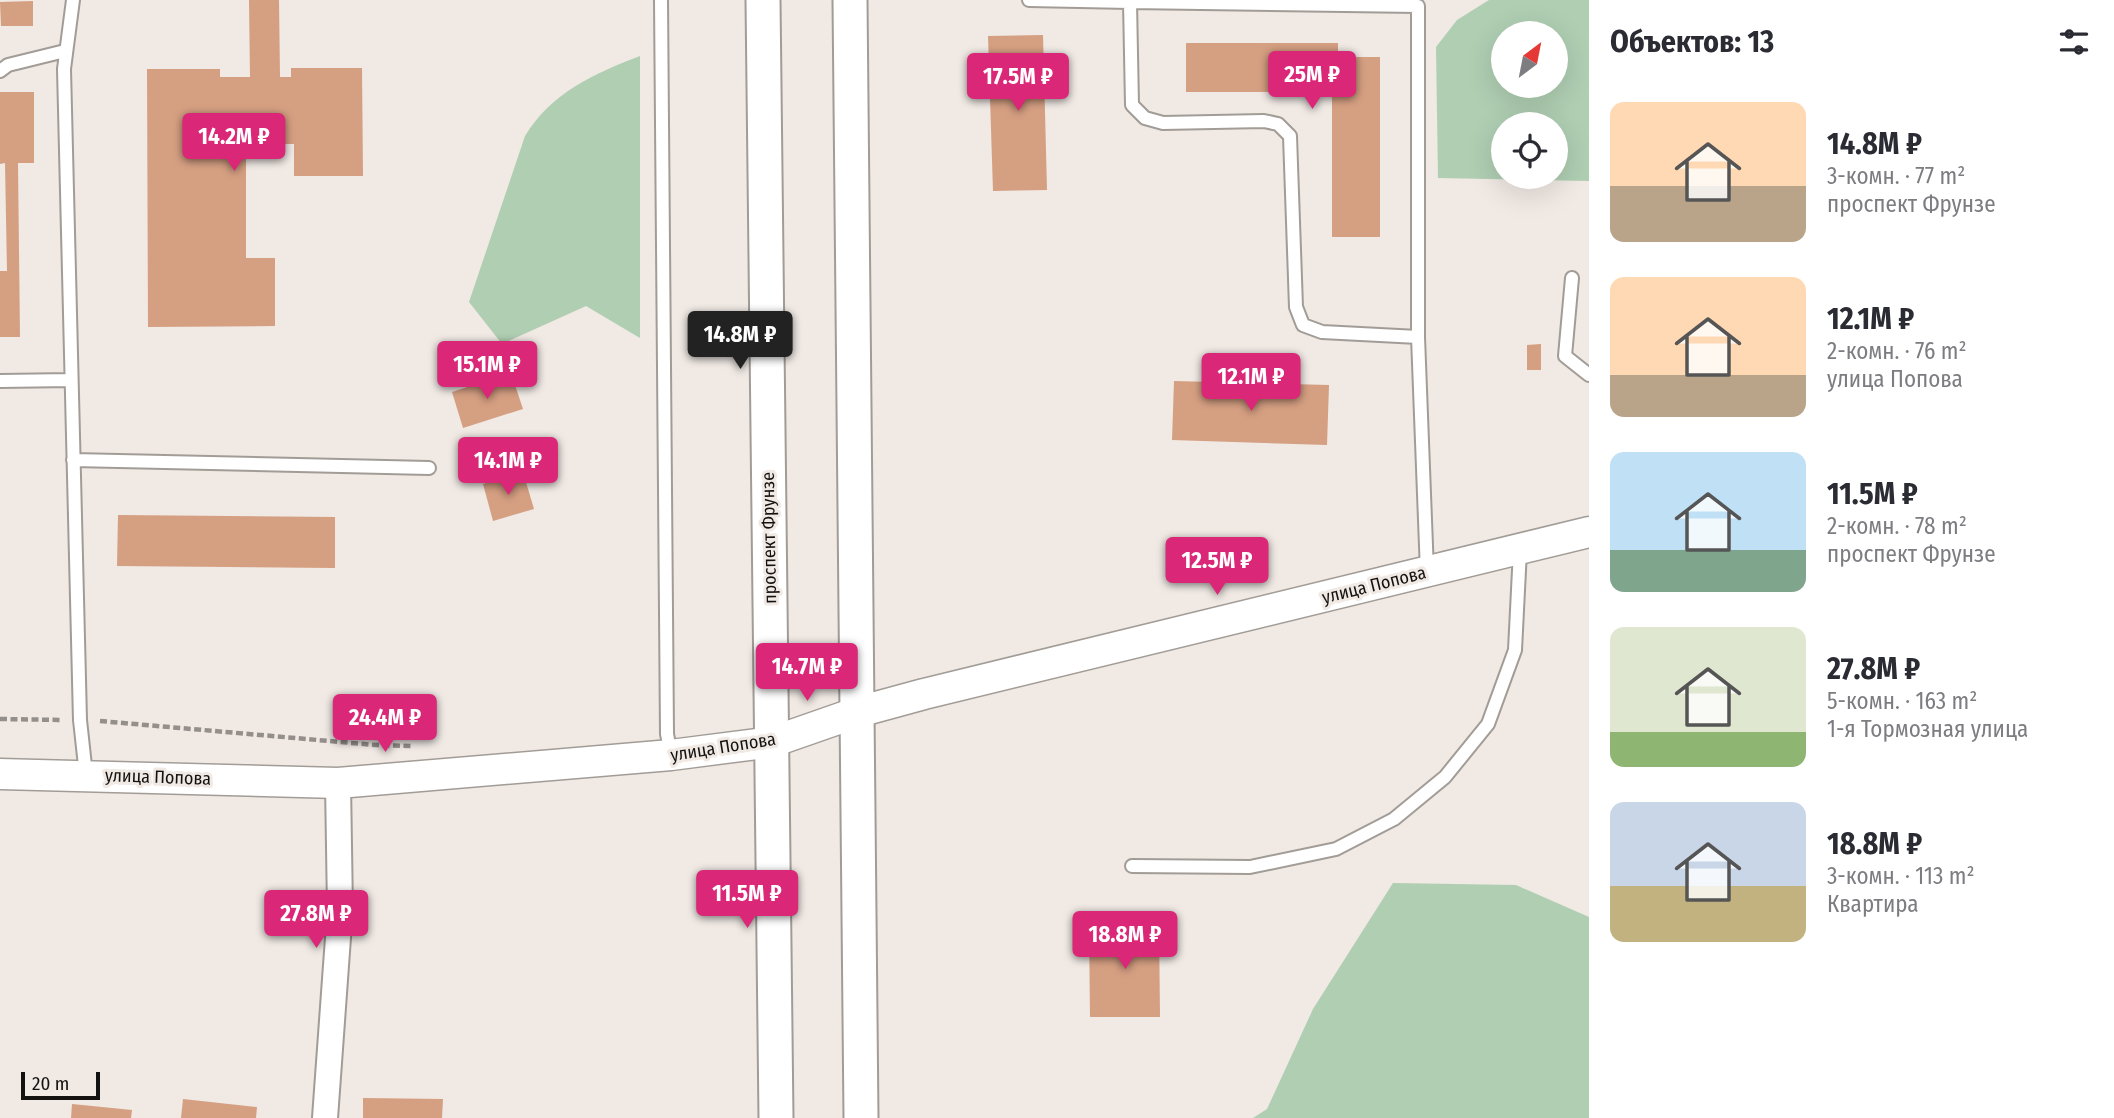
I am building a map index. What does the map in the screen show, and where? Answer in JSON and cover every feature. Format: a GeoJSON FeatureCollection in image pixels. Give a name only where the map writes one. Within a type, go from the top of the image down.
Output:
{"type":"FeatureCollection","features":[{"type":"Feature","properties":{"kind":"main road","name":"проспект Фрунзе"},"geometry":{"type":"LineString","coordinates":[[763,0],[776,1118]]}},
{"type":"Feature","properties":{"kind":"main road"},"geometry":{"type":"LineString","coordinates":[[850,0],[861,1118]]}},
{"type":"Feature","properties":{"kind":"street","name":"улица Попова"},"geometry":{"type":"LineString","coordinates":[[0,774],[338,783],[671,755],[772,742],[858,712],[924,694],[1589,532]]}},
{"type":"Feature","properties":{"kind":"street"},"geometry":{"type":"LineString","coordinates":[[326,1118],[340,910],[338,783]]}},
{"type":"Feature","properties":{"kind":"lane"},"geometry":{"type":"LineString","coordinates":[[73,0],[65,51],[80,720],[86,775]]}},
{"type":"Feature","properties":{"kind":"lane"},"geometry":{"type":"LineString","coordinates":[[662,0],[667,734],[671,755]]}},
{"type":"Feature","properties":{"kind":"lane"},"geometry":{"type":"LineString","coordinates":[[1029,0],[1419,6],[1418,337],[1427,572]]}},
{"type":"Feature","properties":{"kind":"lane"},"geometry":{"type":"LineString","coordinates":[[1130,2],[1132,104],[1145,118],[1163,123],[1264,121],[1278,124],[1290,136],[1296,307],[1303,325],[1322,332],[1418,337]]}},
{"type":"Feature","properties":{"kind":"lane"},"geometry":{"type":"LineString","coordinates":[[0,71],[8,65],[65,51]]}},
{"type":"Feature","properties":{"kind":"lane"},"geometry":{"type":"LineString","coordinates":[[1572,278],[1565,356],[1589,375]]}},
{"type":"Feature","properties":{"kind":"lane"},"geometry":{"type":"LineString","coordinates":[[0,381],[71,380]]}},
{"type":"Feature","properties":{"kind":"lane"},"geometry":{"type":"LineString","coordinates":[[73,460],[429,468]]}},
{"type":"Feature","properties":{"kind":"lane"},"geometry":{"type":"LineString","coordinates":[[1132,866],[1250,867],[1336,849],[1394,819],[1404,811],[1445,777],[1488,724],[1515,650],[1520,549]]}},
{"type":"Feature","properties":{"kind":"path"},"geometry":{"type":"LineString","coordinates":[[0,719],[80,720],[375,746],[416,746]]}},
{"type":"Feature","properties":{"kind":"green space"},"geometry":{"type":"Polygon","coordinates":[[[1489,0],[1589,0],[1589,181],[1568,181],[1568,112],[1491,112],[1491,179],[1438,178],[1436,47],[1457,20],[1489,0]]]}},
{"type":"Feature","properties":{"kind":"green space"},"geometry":{"type":"Polygon","coordinates":[[[640,56],[640,338],[586,306],[502,344],[469,302],[525,136],[548,108],[575,86],[640,56]]]}},
{"type":"Feature","properties":{"kind":"green space"},"geometry":{"type":"Polygon","coordinates":[[[1393,883],[1516,885],[1589,917],[1589,1118],[1253,1118],[1267,1109],[1313,1009],[1393,883]]]}},
{"type":"Feature","properties":{"kind":"building"},"geometry":{"type":"Polygon","coordinates":[[[249,0],[279,0],[280,77],[291,77],[291,68],[362,68],[363,176],[294,176],[294,144],[246,144],[246,258],[275,258],[275,326],[148,327],[147,69],[220,69],[220,77],[250,77],[249,0]]]}},
{"type":"Feature","properties":{"kind":"building"},"geometry":{"type":"Polygon","coordinates":[[[33,1],[33,26],[1,26],[0,2],[33,1]]]}},
{"type":"Feature","properties":{"kind":"building"},"geometry":{"type":"Polygon","coordinates":[[[1043,35],[1047,190],[993,191],[988,36],[1043,35]]]}},
{"type":"Feature","properties":{"kind":"building"},"geometry":{"type":"Polygon","coordinates":[[[1186,43],[1338,43],[1338,57],[1380,57],[1380,237],[1332,237],[1332,92],[1186,92],[1186,43]]]}},
{"type":"Feature","properties":{"kind":"building"},"geometry":{"type":"Polygon","coordinates":[[[0,92],[34,92],[34,163],[18,163],[20,337],[0,337],[0,271],[7,271],[5,163],[0,164],[0,92]]]}},
{"type":"Feature","properties":{"kind":"building"},"geometry":{"type":"Polygon","coordinates":[[[1541,344],[1541,370],[1527,370],[1527,345],[1541,344]]]}},
{"type":"Feature","properties":{"kind":"building"},"geometry":{"type":"Polygon","coordinates":[[[511,373],[523,409],[463,428],[452,392],[511,373]]]}},
{"type":"Feature","properties":{"kind":"building"},"geometry":{"type":"Polygon","coordinates":[[[1174,381],[1329,385],[1327,445],[1172,440],[1174,381]]]}},
{"type":"Feature","properties":{"kind":"building"},"geometry":{"type":"Polygon","coordinates":[[[523,472],[534,509],[493,521],[483,484],[523,472]]]}},
{"type":"Feature","properties":{"kind":"building"},"geometry":{"type":"Polygon","coordinates":[[[118,515],[335,517],[335,568],[117,566],[118,515]]]}},
{"type":"Feature","properties":{"kind":"building"},"geometry":{"type":"Polygon","coordinates":[[[1159,924],[1160,1017],[1090,1017],[1089,925],[1159,924]]]}},
{"type":"Feature","properties":{"kind":"building"},"geometry":{"type":"Polygon","coordinates":[[[363,1098],[443,1099],[442,1118],[363,1118],[363,1098]]]}},
{"type":"Feature","properties":{"kind":"building"},"geometry":{"type":"Polygon","coordinates":[[[183,1099],[257,1107],[256,1118],[181,1118],[183,1099]]]}},
{"type":"Feature","properties":{"kind":"building"},"geometry":{"type":"Polygon","coordinates":[[[72,1104],[132,1110],[131,1118],[71,1118],[72,1104]]]}}]}
